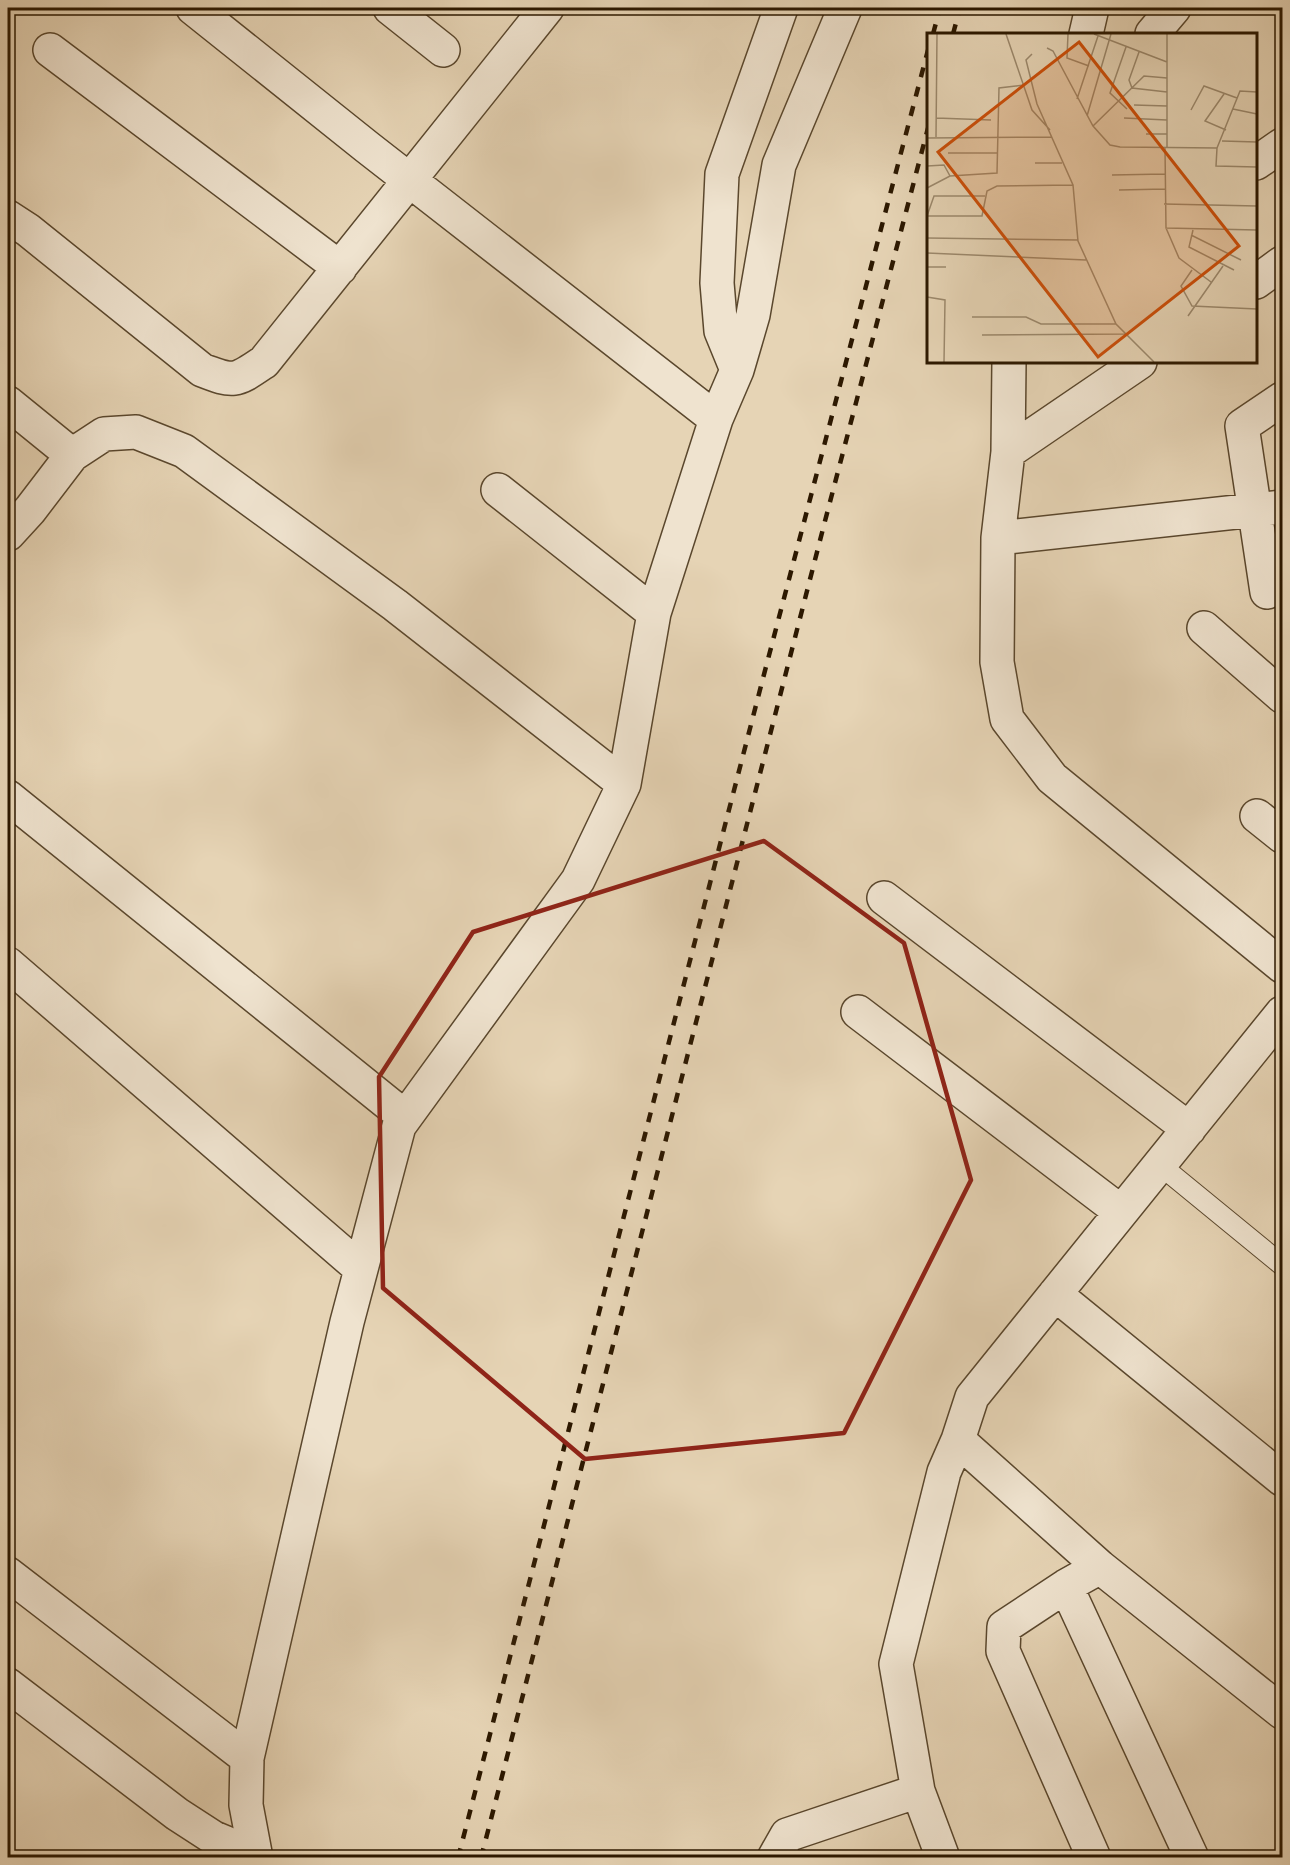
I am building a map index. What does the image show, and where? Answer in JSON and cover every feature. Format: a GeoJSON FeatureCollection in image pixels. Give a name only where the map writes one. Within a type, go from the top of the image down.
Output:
{"type":"FeatureCollection","features":[{"type":"Feature","properties":{"kind":"street"},"geometry":{"type":"LineString","coordinates":[[193,8],[716,419]]}},
{"type":"Feature","properties":{"kind":"street"},"geometry":{"type":"LineString","coordinates":[[390,8],[442,50]]}},
{"type":"Feature","properties":{"kind":"street"},"geometry":{"type":"LineString","coordinates":[[8,217],[28,230],[202,370],[222,378],[241,378],[264,362],[547,8]]}},
{"type":"Feature","properties":{"kind":"street"},"geometry":{"type":"LineString","coordinates":[[737,370],[721,331],[717,283],[722,174],[781,8]]}},
{"type":"Feature","properties":{"kind":"street"},"geometry":{"type":"LineString","coordinates":[[255,1856],[246,1805],[247,1758],[361,1269],[399,1126],[578,880],[624,784],[654,613],[716,419],[737,370],[753,315],[779,165],[845,8]]}},
{"type":"Feature","properties":{"kind":"street"},"geometry":{"type":"LineString","coordinates":[[1086,33],[1092,8]]}},
{"type":"Feature","properties":{"kind":"street"},"geometry":{"type":"LineString","coordinates":[[1153,33],[1174,8]]}},
{"type":"Feature","properties":{"kind":"street"},"geometry":{"type":"LineString","coordinates":[[50,50],[340,268]]}},
{"type":"Feature","properties":{"kind":"street"},"geometry":{"type":"LineString","coordinates":[[1257,162],[1282,145]]}},
{"type":"Feature","properties":{"kind":"street"},"geometry":{"type":"LineString","coordinates":[[1257,281],[1282,263]]}},
{"type":"Feature","properties":{"kind":"street"},"geometry":{"type":"LineString","coordinates":[[1009,363],[1008,452],[998,538],[997,662],[1007,719],[1052,778],[1282,966]]}},
{"type":"Feature","properties":{"kind":"street"},"geometry":{"type":"LineString","coordinates":[[1008,452],[1139,363]]}},
{"type":"Feature","properties":{"kind":"street"},"geometry":{"type":"LineString","coordinates":[[1267,592],[1268,508],[1242,426],[1282,399]]}},
{"type":"Feature","properties":{"kind":"street"},"geometry":{"type":"LineString","coordinates":[[8,403],[72,455]]}},
{"type":"Feature","properties":{"kind":"street"},"geometry":{"type":"LineString","coordinates":[[8,534],[30,510],[72,455],[104,434],[136,432],[184,451],[395,604],[624,784]]}},
{"type":"Feature","properties":{"kind":"street"},"geometry":{"type":"LineString","coordinates":[[498,490],[654,613]]}},
{"type":"Feature","properties":{"kind":"street"},"geometry":{"type":"LineString","coordinates":[[998,538],[1268,508]]}},
{"type":"Feature","properties":{"kind":"street"},"geometry":{"type":"LineString","coordinates":[[1204,628],[1282,696]]}},
{"type":"Feature","properties":{"kind":"street"},"geometry":{"type":"LineString","coordinates":[[8,797],[405,1117]]}},
{"type":"Feature","properties":{"kind":"street"},"geometry":{"type":"LineString","coordinates":[[1257,816],[1282,836]]}},
{"type":"Feature","properties":{"kind":"street"},"geometry":{"type":"LineString","coordinates":[[885,898],[1189,1129]]}},
{"type":"Feature","properties":{"kind":"street"},"geometry":{"type":"LineString","coordinates":[[8,964],[361,1269]]}},
{"type":"Feature","properties":{"kind":"street"},"geometry":{"type":"LineString","coordinates":[[858,1012],[1121,1212]]}},
{"type":"Feature","properties":{"kind":"street"},"geometry":{"type":"LineString","coordinates":[[943,1857],[918,1791],[896,1664],[944,1472],[958,1440],[972,1396],[1282,1013]]}},
{"type":"Feature","properties":{"kind":"street"},"geometry":{"type":"LineString","coordinates":[[1055,1294],[1282,1479]]}},
{"type":"Feature","properties":{"kind":"street"},"geometry":{"type":"LineString","coordinates":[[958,1440],[1100,1567],[1282,1712]]}},
{"type":"Feature","properties":{"kind":"street"},"geometry":{"type":"LineString","coordinates":[[1094,1857],[1003,1651],[1004,1627],[1066,1586],[1100,1567]]}},
{"type":"Feature","properties":{"kind":"street"},"geometry":{"type":"LineString","coordinates":[[8,1574],[247,1758]]}},
{"type":"Feature","properties":{"kind":"street"},"geometry":{"type":"LineString","coordinates":[[1066,1586],[1192,1857]]}},
{"type":"Feature","properties":{"kind":"street"},"geometry":{"type":"LineString","coordinates":[[8,1685],[177,1814],[214,1838],[255,1856]]}},
{"type":"Feature","properties":{"kind":"street"},"geometry":{"type":"LineString","coordinates":[[774,1857],[777,1848],[787,1835],[918,1791]]}},
{"type":"Feature","properties":{"kind":"lane"},"geometry":{"type":"LineString","coordinates":[[1160,1165],[1282,1265]]}},
{"type":"Feature","properties":{"kind":"highlighted area"},"geometry":{"type":"Polygon","coordinates":[[[764,841],[904,943],[971,1180],[844,1433],[585,1459],[383,1288],[379,1077],[473,932],[764,841]]]}},
{"type":"Feature","properties":{"kind":"railway"},"geometry":{"type":"LineString","coordinates":[[933,33],[940,8]]}},
{"type":"Feature","properties":{"kind":"railway"},"geometry":{"type":"LineString","coordinates":[[953,33],[960,8]]}},
{"type":"Feature","properties":{"kind":"railway"},"geometry":{"type":"LineString","coordinates":[[458,1858],[927,54]]}},
{"type":"Feature","properties":{"kind":"railway"},"geometry":{"type":"LineString","coordinates":[[481,1858],[927,132]]}}]}
